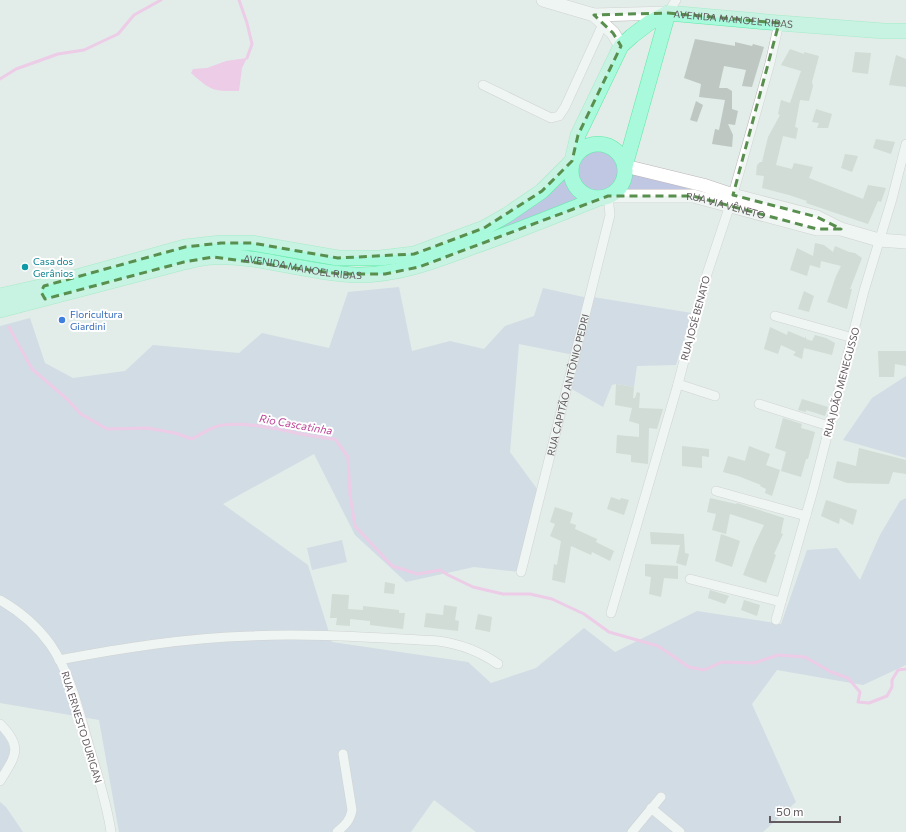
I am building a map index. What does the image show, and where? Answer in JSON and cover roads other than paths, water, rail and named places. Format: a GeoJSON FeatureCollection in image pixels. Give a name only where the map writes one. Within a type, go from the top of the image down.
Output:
{"type":"FeatureCollection","features":[{"type":"Feature","properties":{"kind":"main road"},"geometry":{"type":"LineString","coordinates":[[547,0],[599,19],[613,33],[621,46]]}},
{"type":"Feature","properties":{"kind":"main road"},"geometry":{"type":"LineString","coordinates":[[599,19],[668,13],[625,166],[625,175],[622,184],[616,192],[604,197],[590,198],[582,194],[575,187],[571,179],[570,170],[572,161],[577,153],[584,147],[592,144],[601,143],[610,146],[617,151],[625,166]]}},
{"type":"Feature","properties":{"kind":"main road","name":"AVENIDA MANOEL RIBAS"},"geometry":{"type":"LineString","coordinates":[[554,180],[578,135],[621,46],[649,23],[668,13],[884,31],[906,31]]}},
{"type":"Feature","properties":{"kind":"main road","name":"AVENIDA MANOEL RIBAS"},"geometry":{"type":"LineString","coordinates":[[0,310],[23,305],[44,293],[185,247],[221,243],[252,243],[338,258],[380,258],[414,254],[484,228],[528,202],[554,180],[572,161],[578,135]]}},
{"type":"Feature","properties":{"kind":"main road","name":"RUA VIA VÊNETO"},"geometry":{"type":"LineString","coordinates":[[625,166],[703,185],[764,216],[817,229],[841,229],[879,240],[906,242]]}},
{"type":"Feature","properties":{"kind":"main road","name":"RUA VIA VÊNETO"},"geometry":{"type":"LineString","coordinates":[[604,197],[693,196],[732,200]]}},
{"type":"Feature","properties":{"kind":"main road","name":"AVENIDA MANOEL RIBAS"},"geometry":{"type":"LineString","coordinates":[[0,296],[27,290],[44,293],[213,257],[247,259],[340,274],[385,274],[419,267],[604,197]]}},
{"type":"Feature","properties":{"kind":"main road"},"geometry":{"type":"LineString","coordinates":[[23,305],[27,299],[27,290]]}},
{"type":"Feature","properties":{"kind":"street"},"geometry":{"type":"LineString","coordinates":[[668,13],[676,0]]}},
{"type":"Feature","properties":{"kind":"street"},"geometry":{"type":"LineString","coordinates":[[483,85],[552,118],[559,116],[565,107],[599,19]]}},
{"type":"Feature","properties":{"kind":"street","name":"RUA JOSÉ BENATO"},"geometry":{"type":"LineString","coordinates":[[611,613],[678,384],[705,280],[732,200],[770,63],[779,23]]}},
{"type":"Feature","properties":{"kind":"street","name":"RUA JOÃO MENEGUSSO"},"geometry":{"type":"LineString","coordinates":[[776,620],[806,516],[864,291],[892,199],[906,144]]}},
{"type":"Feature","properties":{"kind":"street","name":"RUA CAPITÃO ANTÔNIO PEDRI"},"geometry":{"type":"LineString","coordinates":[[521,572],[610,215],[604,197]]}},
{"type":"Feature","properties":{"kind":"street"},"geometry":{"type":"LineString","coordinates":[[775,316],[853,338]]}},
{"type":"Feature","properties":{"kind":"street"},"geometry":{"type":"LineString","coordinates":[[678,384],[715,396]]}},
{"type":"Feature","properties":{"kind":"street"},"geometry":{"type":"LineString","coordinates":[[759,404],[830,426]]}},
{"type":"Feature","properties":{"kind":"street"},"geometry":{"type":"LineString","coordinates":[[716,491],[806,516]]}},
{"type":"Feature","properties":{"kind":"street"},"geometry":{"type":"LineString","coordinates":[[690,579],[781,602]]}},
{"type":"Feature","properties":{"kind":"street","name":"RUA ERNESTO DURIGAN"},"geometry":{"type":"LineString","coordinates":[[0,600],[22,615],[36,628],[50,644],[59,660],[74,695],[99,782],[111,832]]}},
{"type":"Feature","properties":{"kind":"street"},"geometry":{"type":"LineString","coordinates":[[59,660],[171,642],[209,638],[284,635],[438,641],[453,643],[482,653],[498,664]]}},
{"type":"Feature","properties":{"kind":"street"},"geometry":{"type":"LineString","coordinates":[[0,724],[11,737],[15,752],[13,760],[0,781]]}},
{"type":"Feature","properties":{"kind":"street"},"geometry":{"type":"LineString","coordinates":[[337,832],[347,824],[351,817],[352,810],[343,754]]}},
{"type":"Feature","properties":{"kind":"street"},"geometry":{"type":"LineString","coordinates":[[632,832],[661,797]]}},
{"type":"Feature","properties":{"kind":"street"},"geometry":{"type":"LineString","coordinates":[[652,808],[680,832]]}},
{"type":"Feature","properties":{"kind":"waterway"},"geometry":{"type":"LineString","coordinates":[[0,79],[16,69],[58,54],[84,50],[118,34],[134,15],[161,0]]}},
{"type":"Feature","properties":{"kind":"waterway"},"geometry":{"type":"LineString","coordinates":[[239,0],[252,44],[247,58]]}},
{"type":"Feature","properties":{"kind":"waterway","name":"Rio Cascatinha"},"geometry":{"type":"LineString","coordinates":[[9,327],[32,369],[67,399],[81,414],[107,429],[147,428],[175,433],[192,439],[219,425],[237,424],[265,427],[335,439],[348,457],[350,495],[355,526],[392,566],[418,574],[440,570],[473,587],[503,594],[530,594],[552,599],[584,614],[609,632],[658,646],[689,667],[704,670],[722,662],[754,663],[778,655],[805,657],[831,672],[848,678],[860,692],[858,702],[869,703],[887,696],[892,687],[892,680],[898,670],[906,669]]}},
{"type":"Feature","properties":{"kind":"place","name":"Casa dos Gerânios"},"geometry":{"type":"Point","coordinates":[25,267]}},
{"type":"Feature","properties":{"kind":"place","name":"Floricultura Giardini"},"geometry":{"type":"Point","coordinates":[62,320]}}]}
